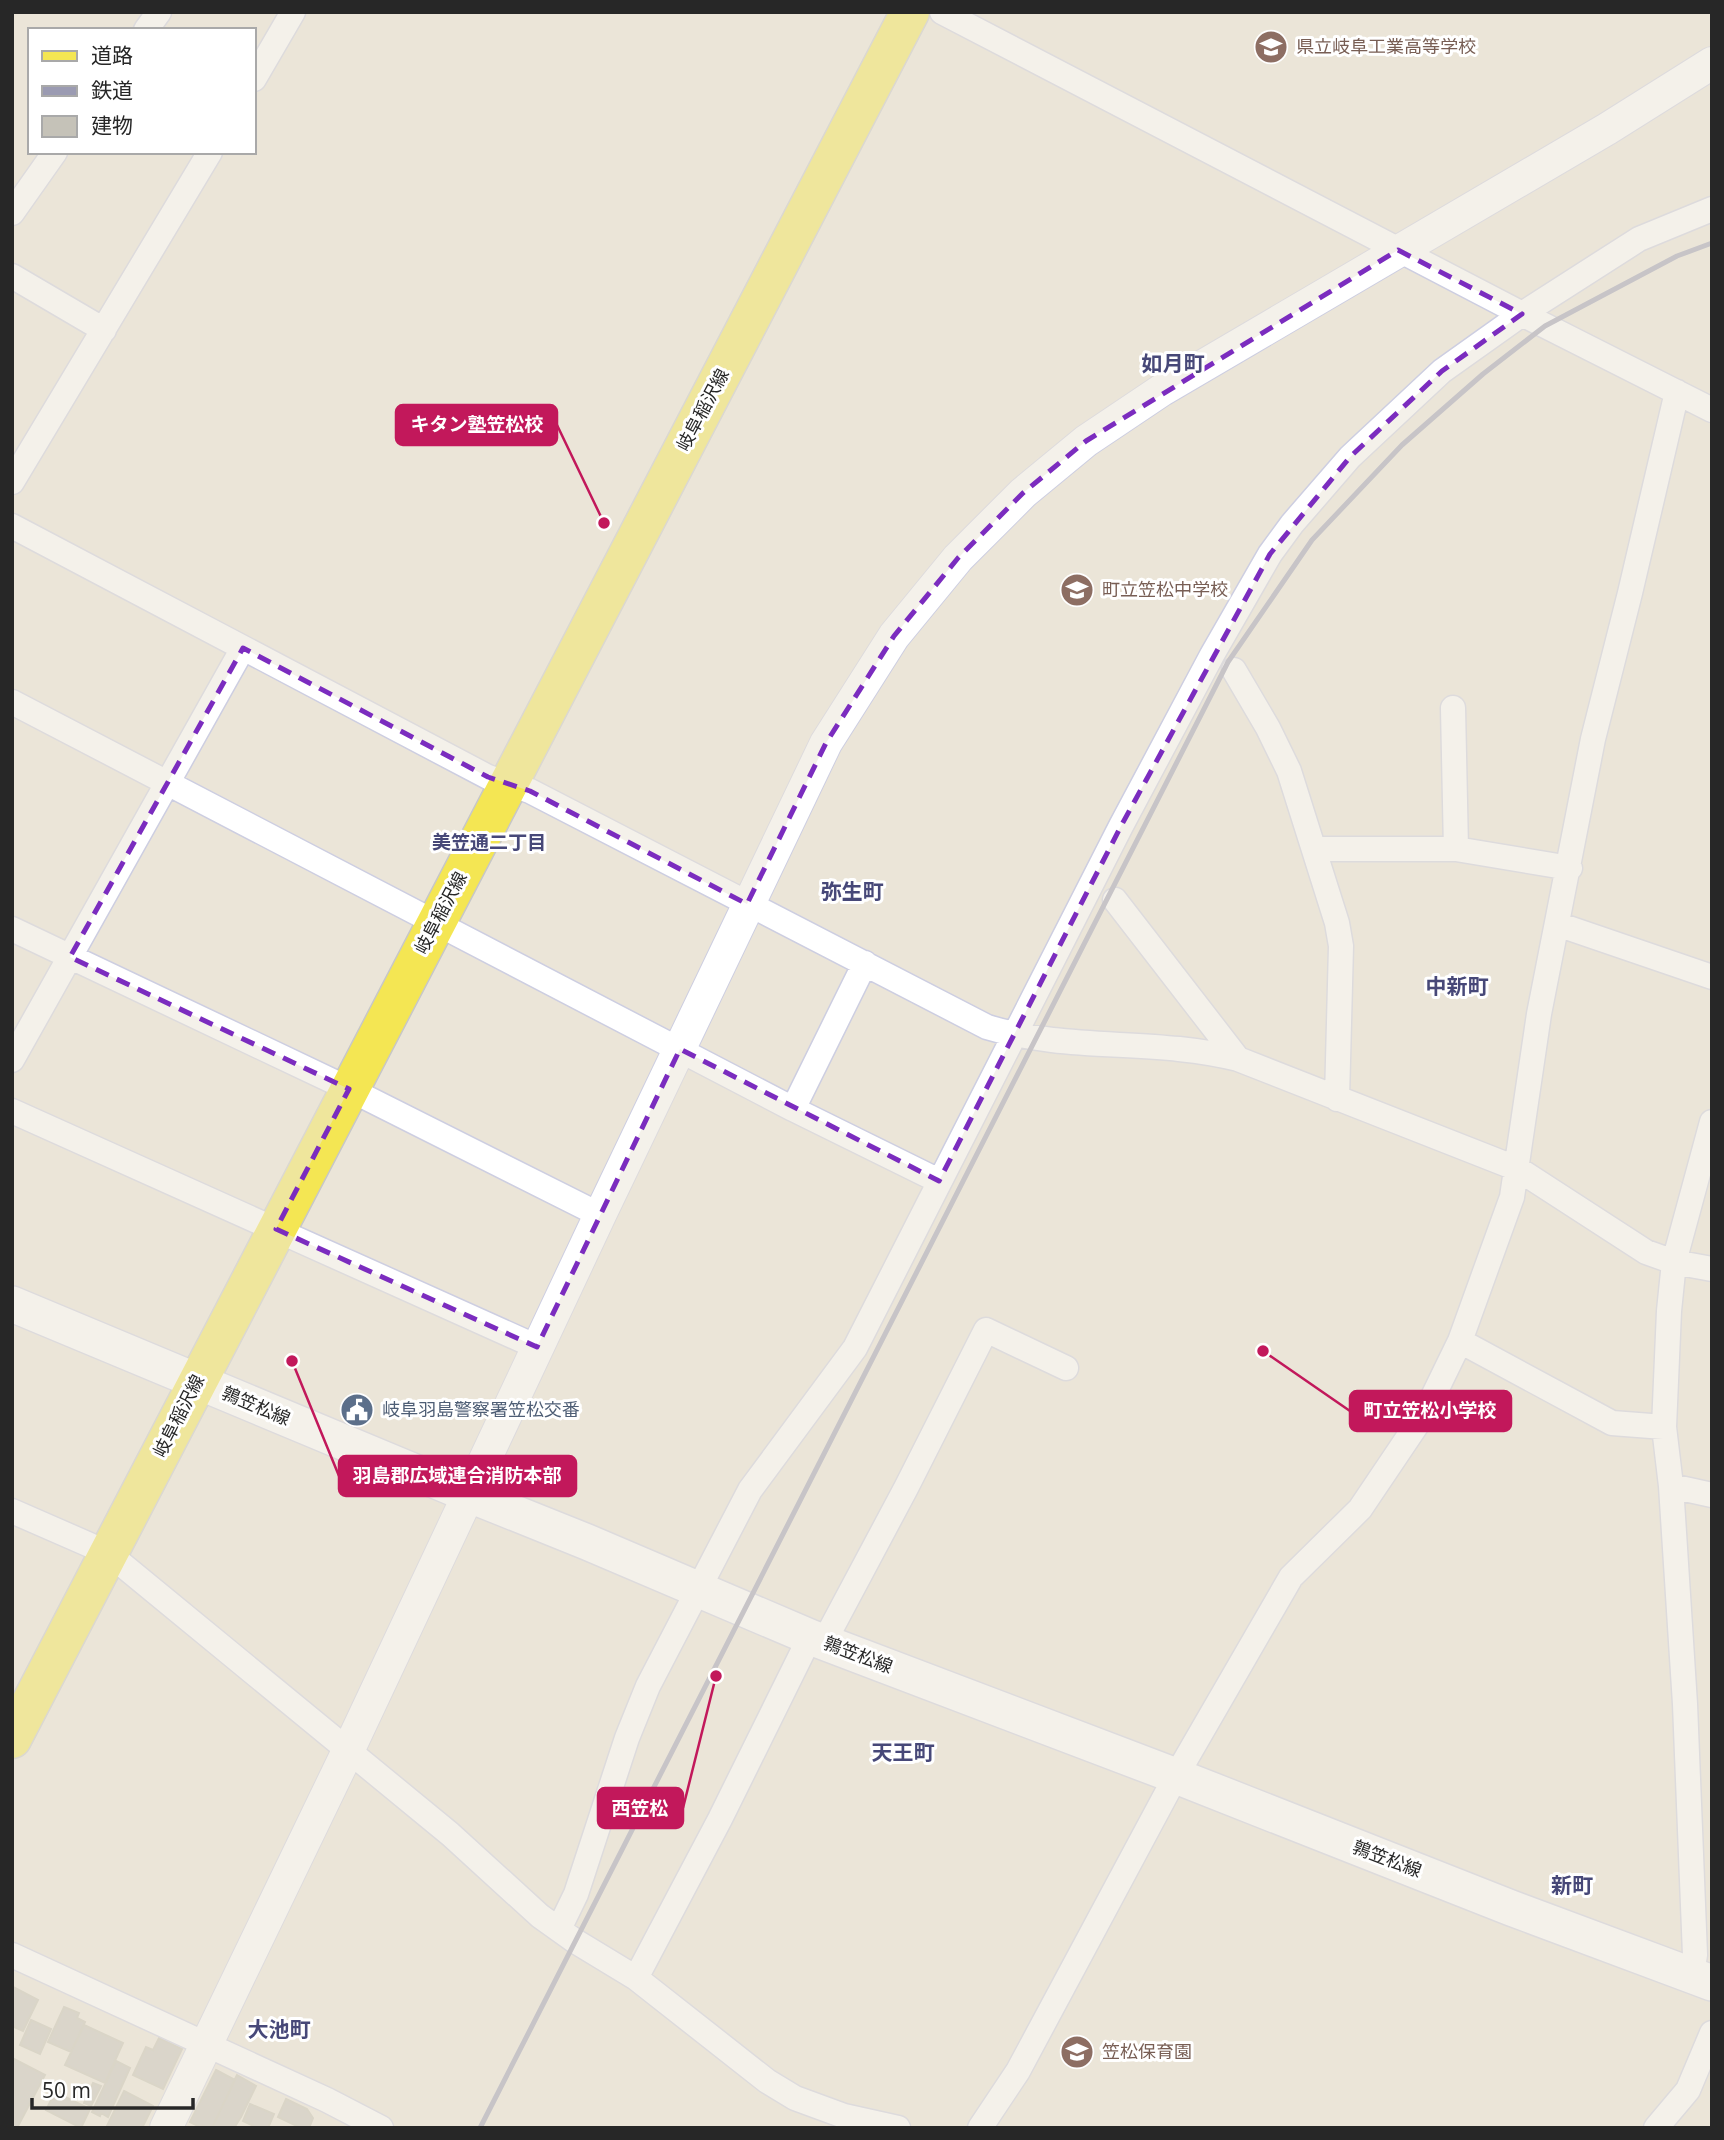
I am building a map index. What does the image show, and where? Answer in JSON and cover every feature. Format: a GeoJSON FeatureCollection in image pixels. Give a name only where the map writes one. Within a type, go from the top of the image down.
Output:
{"type":"FeatureCollection","features":[{"type":"Feature","properties":{"kind":"main road","name":"岐阜稲沢線"},"geometry":{"type":"LineString","coordinates":[[12,1740],[910,12]]}},
{"type":"Feature","properties":{"kind":"main road","name":"鶉笠松線"},"geometry":{"type":"LineString","coordinates":[[12,1304],[817,1639],[1511,1908],[1702,1978]]}},
{"type":"Feature","properties":{"kind":"street"},"geometry":{"type":"LineString","coordinates":[[147,28],[159,12]]}},
{"type":"Feature","properties":{"kind":"street"},"geometry":{"type":"LineString","coordinates":[[256,76],[293,12]]}},
{"type":"Feature","properties":{"kind":"street"},"geometry":{"type":"LineString","coordinates":[[943,12],[1398,250],[1712,410]]}},
{"type":"Feature","properties":{"kind":"street"},"geometry":{"type":"LineString","coordinates":[[166,2128],[470,1495],[537,1347],[825,744],[894,636],[958,558],[1023,493],[1086,441],[1162,390],[1607,129],[1712,63]]}},
{"type":"Feature","properties":{"kind":"street"},"geometry":{"type":"LineString","coordinates":[[12,213],[54,154]]}},
{"type":"Feature","properties":{"kind":"street"},"geometry":{"type":"LineString","coordinates":[[12,482],[209,154]]}},
{"type":"Feature","properties":{"kind":"street"},"geometry":{"type":"LineString","coordinates":[[559,1929],[576,1894],[627,1738],[648,1686],[750,1490],[855,1348],[1013,1035],[1205,667],[1270,554],[1292,524],[1350,457],[1442,371],[1522,314],[1639,239],[1712,209]]}},
{"type":"Feature","properties":{"kind":"street"},"geometry":{"type":"LineString","coordinates":[[12,276],[104,330]]}},
{"type":"Feature","properties":{"kind":"street"},"geometry":{"type":"LineString","coordinates":[[980,2128],[1018,2071],[1176,1776],[1291,1577],[1360,1509],[1426,1411],[1460,1341],[1513,1197],[1539,1014],[1570,868],[1593,739],[1677,392]]}},
{"type":"Feature","properties":{"kind":"street"},"geometry":{"type":"LineString","coordinates":[[12,526],[488,777],[530,791],[987,1027],[1013,1035],[1046,1040],[1204,1050],[1238,1059],[1518,1169],[1646,1252],[1674,1262],[1712,1269]]}},
{"type":"Feature","properties":{"kind":"street"},"geometry":{"type":"LineString","coordinates":[[12,1060],[243,648]]}},
{"type":"Feature","properties":{"kind":"street"},"geometry":{"type":"LineString","coordinates":[[1234,670],[1268,728],[1289,771],[1338,923],[1341,946],[1337,1099]]}},
{"type":"Feature","properties":{"kind":"street"},"geometry":{"type":"LineString","coordinates":[[12,702],[793,1109],[939,1181]]}},
{"type":"Feature","properties":{"kind":"street"},"geometry":{"type":"LineString","coordinates":[[1453,708],[1456,849]]}},
{"type":"Feature","properties":{"kind":"street"},"geometry":{"type":"LineString","coordinates":[[1314,849],[1456,849],[1570,868]]}},
{"type":"Feature","properties":{"kind":"street"},"geometry":{"type":"LineString","coordinates":[[1115,900],[1238,1059]]}},
{"type":"Feature","properties":{"kind":"street"},"geometry":{"type":"LineString","coordinates":[[1557,924],[1712,977]]}},
{"type":"Feature","properties":{"kind":"street"},"geometry":{"type":"LineString","coordinates":[[12,929],[349,1089],[600,1215]]}},
{"type":"Feature","properties":{"kind":"street"},"geometry":{"type":"LineString","coordinates":[[793,1109],[864,962]]}},
{"type":"Feature","properties":{"kind":"street"},"geometry":{"type":"LineString","coordinates":[[12,1111],[537,1347]]}},
{"type":"Feature","properties":{"kind":"street"},"geometry":{"type":"LineString","coordinates":[[1702,1978],[1695,1955],[1685,1704],[1671,1486],[1664,1427],[1674,1262],[1712,1122]]}},
{"type":"Feature","properties":{"kind":"street"},"geometry":{"type":"LineString","coordinates":[[636,1978],[817,1639],[906,1488],[986,1330],[1066,1368]]}},
{"type":"Feature","properties":{"kind":"street"},"geometry":{"type":"LineString","coordinates":[[1460,1341],[1612,1423],[1664,1427]]}},
{"type":"Feature","properties":{"kind":"street"},"geometry":{"type":"LineString","coordinates":[[1671,1486],[1712,1494]]}},
{"type":"Feature","properties":{"kind":"street"},"geometry":{"type":"LineString","coordinates":[[12,1511],[108,1553],[450,1834],[540,1916],[636,1978],[767,2081],[795,2098],[844,2116],[898,2128]]}},
{"type":"Feature","properties":{"kind":"street"},"geometry":{"type":"LineString","coordinates":[[12,1955],[327,2099],[381,2128]]}},
{"type":"Feature","properties":{"kind":"street"},"geometry":{"type":"LineString","coordinates":[[1656,2128],[1688,2090],[1712,2033]]}},
{"type":"Feature","properties":{"kind":"highlighted area"},"geometry":{"type":"Polygon","coordinates":[[[1398,250],[1522,314],[1442,371],[1350,457],[1270,554],[1121,826],[939,1181],[680,1049],[537,1347],[276,1229],[349,1089],[70,957],[243,648],[488,777],[530,791],[747,904],[826,743],[894,636],[958,558],[1023,493],[1086,441],[1398,250]]]}},
{"type":"Feature","properties":{"kind":"building"},"geometry":{"type":"Polygon","coordinates":[[[13,1987],[38,2000],[23,2031],[12,2026],[13,1987]]]}},
{"type":"Feature","properties":{"kind":"building"},"geometry":{"type":"Polygon","coordinates":[[[64,2007],[79,2013],[77,2018],[85,2022],[71,2052],[48,2042],[64,2007]]]}},
{"type":"Feature","properties":{"kind":"building"},"geometry":{"type":"Polygon","coordinates":[[[31,2020],[51,2029],[40,2054],[20,2045],[31,2020]]]}},
{"type":"Feature","properties":{"kind":"building"},"geometry":{"type":"Polygon","coordinates":[[[84,2025],[123,2043],[105,2083],[65,2065],[84,2025]]]}},
{"type":"Feature","properties":{"kind":"building"},"geometry":{"type":"Polygon","coordinates":[[[159,2038],[182,2049],[163,2089],[133,2075],[146,2047],[153,2050],[159,2038]]]}},
{"type":"Feature","properties":{"kind":"building"},"geometry":{"type":"Polygon","coordinates":[[[12,2058],[45,2075],[17,2128],[12,2128],[12,2058]]]}},
{"type":"Feature","properties":{"kind":"building"},"geometry":{"type":"Polygon","coordinates":[[[116,2061],[130,2068],[108,2117],[101,2113],[100,2116],[92,2112],[116,2061]]]}},
{"type":"Feature","properties":{"kind":"building"},"geometry":{"type":"Polygon","coordinates":[[[216,2070],[235,2080],[212,2128],[202,2128],[190,2122],[216,2070]]]}},
{"type":"Feature","properties":{"kind":"building"},"geometry":{"type":"Polygon","coordinates":[[[237,2075],[256,2086],[234,2128],[212,2128],[237,2075]]]}},
{"type":"Feature","properties":{"kind":"building"},"geometry":{"type":"Polygon","coordinates":[[[93,2083],[101,2086],[91,2106],[84,2103],[93,2083]]]}},
{"type":"Feature","properties":{"kind":"building"},"geometry":{"type":"Polygon","coordinates":[[[56,2090],[90,2109],[81,2128],[46,2110],[56,2090]]]}},
{"type":"Feature","properties":{"kind":"building"},"geometry":{"type":"Polygon","coordinates":[[[124,2091],[153,2106],[142,2128],[106,2128],[124,2091]]]}},
{"type":"Feature","properties":{"kind":"building"},"geometry":{"type":"Polygon","coordinates":[[[286,2099],[307,2109],[313,2118],[309,2128],[301,2128],[278,2117],[286,2099]]]}},
{"type":"Feature","properties":{"kind":"building"},"geometry":{"type":"Polygon","coordinates":[[[250,2104],[274,2114],[268,2128],[258,2128],[243,2121],[250,2104]]]}},
{"type":"Feature","properties":{"kind":"railway"},"geometry":{"type":"LineString","coordinates":[[480,2128],[1228,662],[1312,540],[1402,445],[1483,374],[1545,326],[1677,256],[1712,243]]}},
{"type":"Feature","properties":{"kind":"place","name":"県立岐阜工業高等学校"},"geometry":{"type":"Point","coordinates":[1271,47]}},
{"type":"Feature","properties":{"kind":"place","name":"キタン塾笠松校"},"geometry":{"type":"Point","coordinates":[604,523]}},
{"type":"Feature","properties":{"kind":"place","name":"町立笠松中学校"},"geometry":{"type":"Point","coordinates":[1077,590]}},
{"type":"Feature","properties":{"kind":"place","name":"町立笠松小学校"},"geometry":{"type":"Point","coordinates":[1263,1351]}},
{"type":"Feature","properties":{"kind":"place","name":"羽島郡広域連合消防本部"},"geometry":{"type":"Point","coordinates":[292,1361]}},
{"type":"Feature","properties":{"kind":"place","name":"岐阜羽島警察署笠松交番"},"geometry":{"type":"Point","coordinates":[357,1410]}},
{"type":"Feature","properties":{"kind":"place","name":"西笠松"},"geometry":{"type":"Point","coordinates":[716,1676]}},
{"type":"Feature","properties":{"kind":"place","name":"笠松保育園"},"geometry":{"type":"Point","coordinates":[1077,2052]}},
{"type":"Feature","properties":{"kind":"district","name":"如月町"},"geometry":{"type":"Point","coordinates":[1173,364]}},
{"type":"Feature","properties":{"kind":"district","name":"美笠通二丁目"},"geometry":{"type":"Point","coordinates":[489,842]}},
{"type":"Feature","properties":{"kind":"district","name":"弥生町"},"geometry":{"type":"Point","coordinates":[852,892]}},
{"type":"Feature","properties":{"kind":"district","name":"中新町"},"geometry":{"type":"Point","coordinates":[1457,987]}},
{"type":"Feature","properties":{"kind":"district","name":"天王町"},"geometry":{"type":"Point","coordinates":[903,1753]}},
{"type":"Feature","properties":{"kind":"district","name":"新町"},"geometry":{"type":"Point","coordinates":[1572,1886]}},
{"type":"Feature","properties":{"kind":"district","name":"大池町"},"geometry":{"type":"Point","coordinates":[279,2030]}}]}
